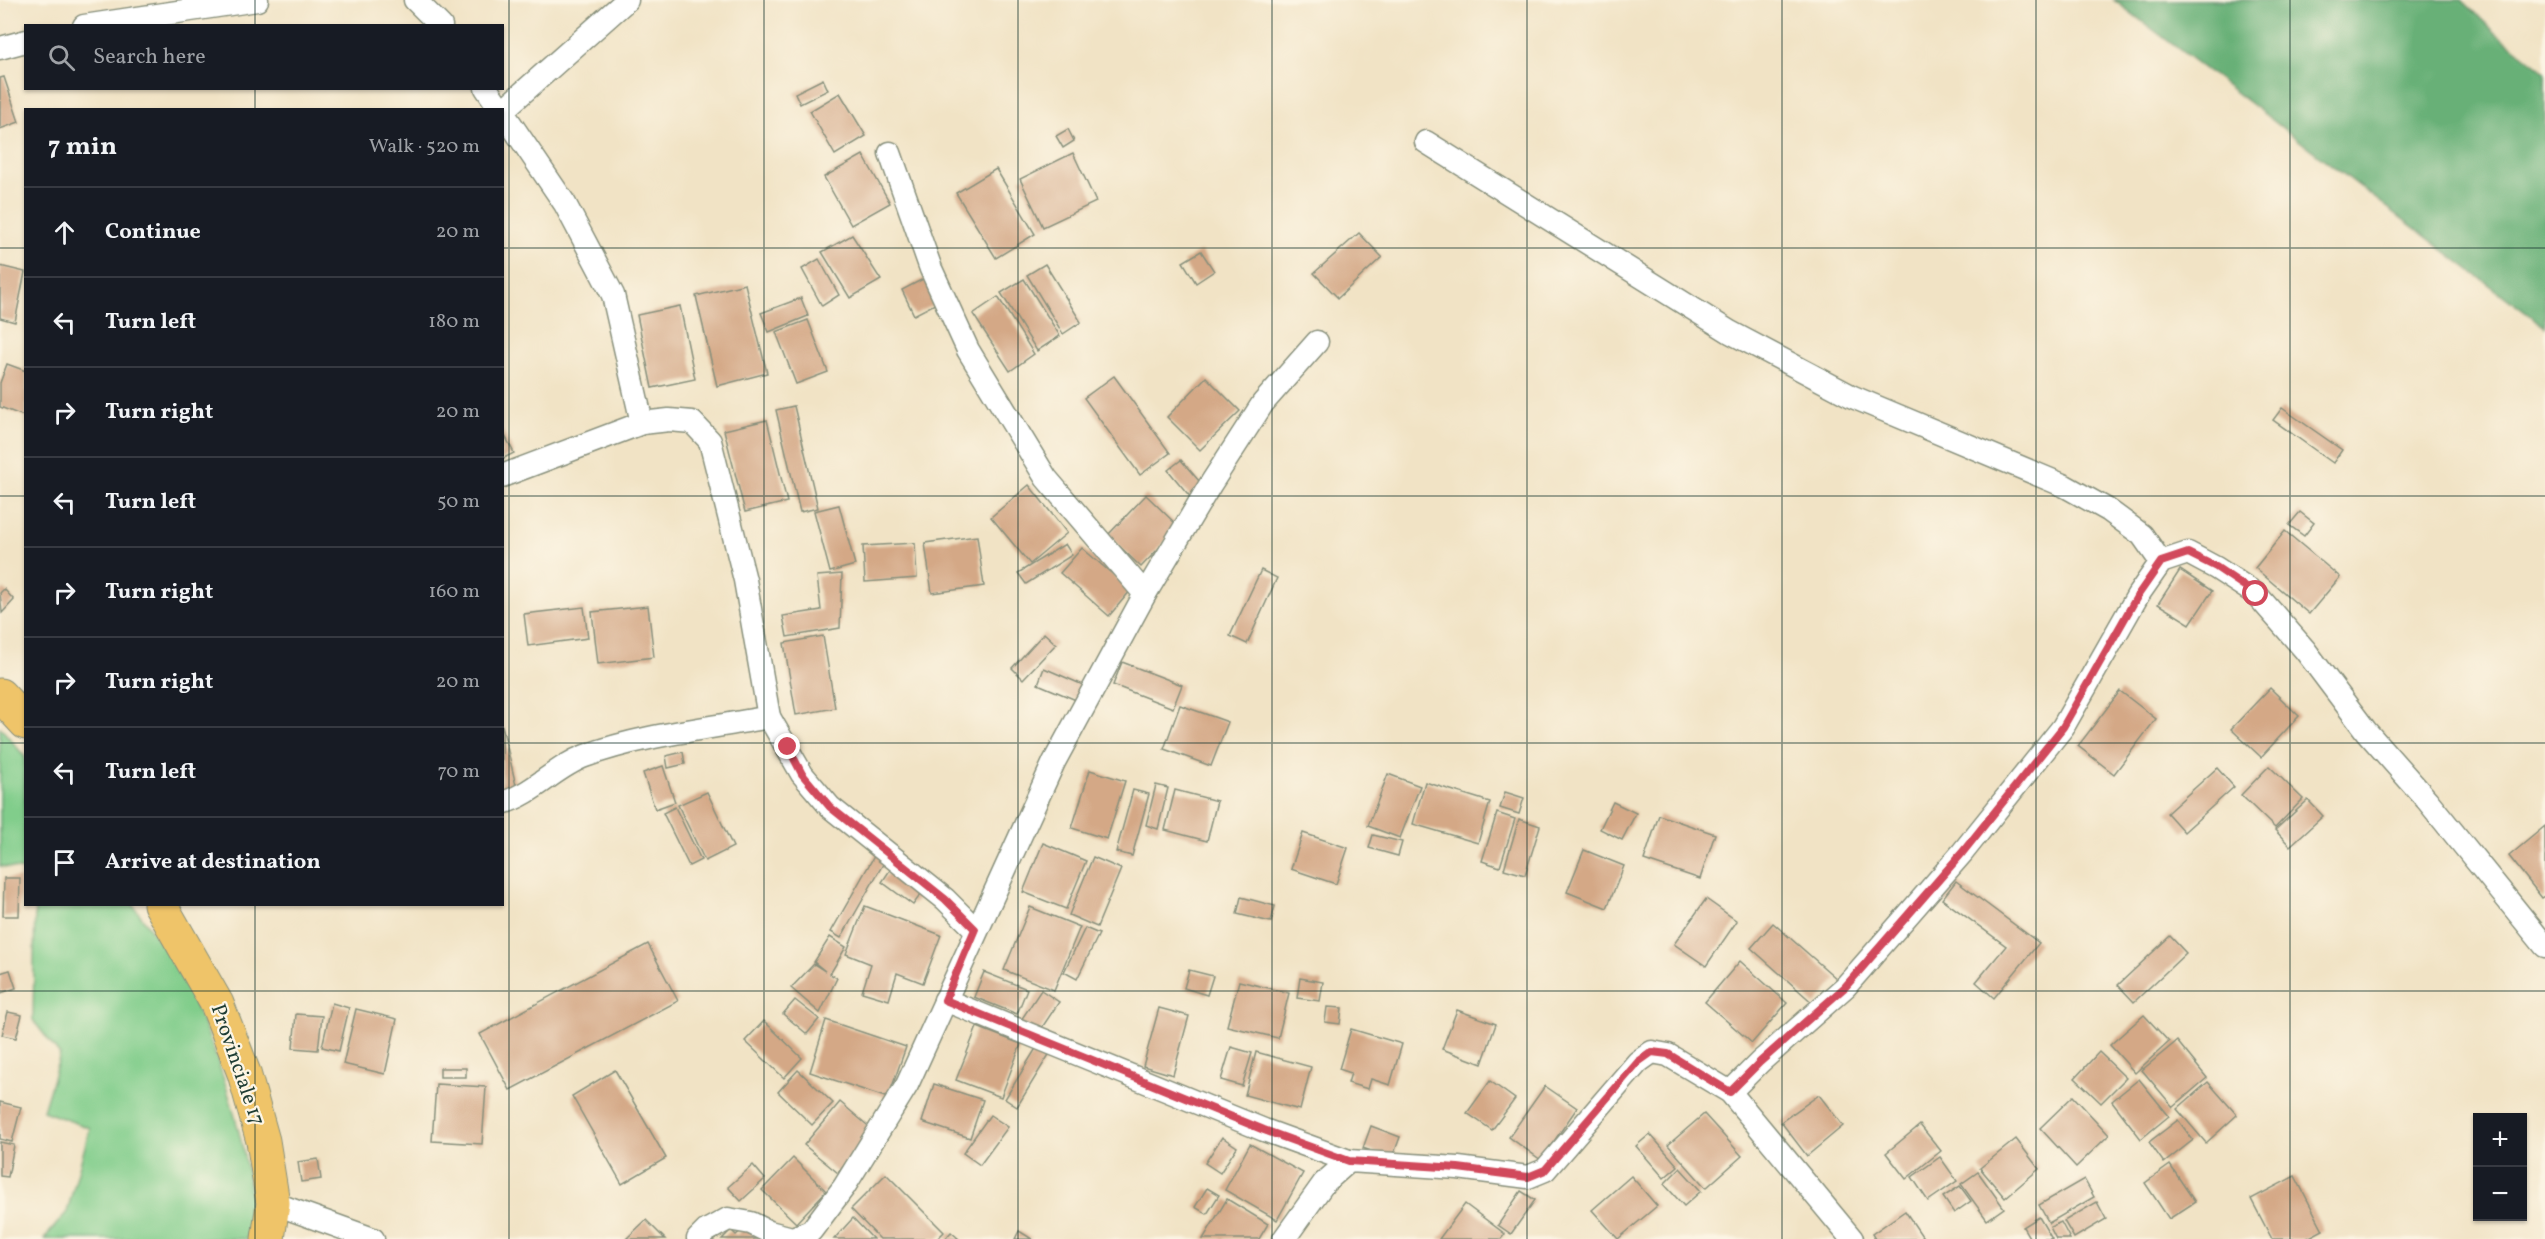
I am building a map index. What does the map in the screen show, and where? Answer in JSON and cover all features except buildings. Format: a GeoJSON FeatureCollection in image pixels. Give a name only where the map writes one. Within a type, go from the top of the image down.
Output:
{"type":"FeatureCollection","features":[{"type":"Feature","properties":{"kind":"main road"},"geometry":{"type":"LineString","coordinates":[[0,695],[24,721]]}},
{"type":"Feature","properties":{"kind":"main road","name":"Provinciale 17"},"geometry":{"type":"LineString","coordinates":[[161,906],[218,1004],[244,1073],[263,1141],[273,1203],[268,1239]]}},
{"type":"Feature","properties":{"kind":"street"},"geometry":{"type":"LineString","coordinates":[[97,24],[256,0]]}},
{"type":"Feature","properties":{"kind":"street"},"geometry":{"type":"LineString","coordinates":[[415,0],[439,24]]}},
{"type":"Feature","properties":{"kind":"street"},"geometry":{"type":"LineString","coordinates":[[504,109],[627,0]]}},
{"type":"Feature","properties":{"kind":"street"},"geometry":{"type":"LineString","coordinates":[[0,48],[24,42]]}},
{"type":"Feature","properties":{"kind":"street"},"geometry":{"type":"LineString","coordinates":[[487,90],[500,108]]}},
{"type":"Feature","properties":{"kind":"street"},"geometry":{"type":"LineString","coordinates":[[504,114],[565,204],[613,295],[642,423]]}},
{"type":"Feature","properties":{"kind":"street"},"geometry":{"type":"LineString","coordinates":[[1426,142],[1730,332],[1853,397],[2065,486],[2108,510],[2142,535],[2161,562]]}},
{"type":"Feature","properties":{"kind":"street"},"geometry":{"type":"LineString","coordinates":[[890,153],[931,269],[968,350],[1046,478],[1145,594]]}},
{"type":"Feature","properties":{"kind":"street"},"geometry":{"type":"LineString","coordinates":[[698,1239],[706,1231],[728,1219],[750,1223],[769,1232],[792,1238],[811,1231],[844,1187],[907,1085],[975,929],[1054,762],[1145,594],[1210,485],[1263,403],[1317,342]]}},
{"type":"Feature","properties":{"kind":"street"},"geometry":{"type":"LineString","coordinates":[[504,475],[642,423],[669,420],[692,422],[710,441],[745,580],[769,717],[802,774],[830,807],[937,892],[975,929]]}},
{"type":"Feature","properties":{"kind":"street"},"geometry":{"type":"LineString","coordinates":[[1730,1092],[1760,1062],[1845,987],[1962,853],[2063,727],[2138,595],[2161,562],[2188,553],[2216,567],[2256,594],[2305,650],[2366,731],[2427,800],[2545,946]]}},
{"type":"Feature","properties":{"kind":"street"},"geometry":{"type":"LineString","coordinates":[[504,802],[518,798],[555,772],[584,756],[652,737],[769,717]]}},
{"type":"Feature","properties":{"kind":"street"},"geometry":{"type":"LineString","coordinates":[[945,1000],[1264,1130],[1349,1161],[1458,1168],[1528,1177],[1545,1170],[1638,1062],[1652,1052],[1668,1054],[1730,1092],[1852,1239]]}},
{"type":"Feature","properties":{"kind":"street"},"geometry":{"type":"LineString","coordinates":[[1284,1239],[1324,1183],[1349,1161]]}},
{"type":"Feature","properties":{"kind":"street"},"geometry":{"type":"LineString","coordinates":[[273,1203],[373,1239]]}},
{"type":"Feature","properties":{"kind":"green space"},"geometry":{"type":"Polygon","coordinates":[[[2114,0],[2461,0],[2497,34],[2545,72],[2545,327],[2114,0]]]}},
{"type":"Feature","properties":{"kind":"green space"},"geometry":{"type":"Polygon","coordinates":[[[0,727],[24,756],[24,870],[0,866],[0,727]]]}},
{"type":"Feature","properties":{"kind":"green space"},"geometry":{"type":"Polygon","coordinates":[[[35,906],[134,906],[181,977],[216,1056],[235,1117],[248,1176],[251,1216],[247,1239],[44,1239],[67,1212],[90,1128],[43,1111],[60,1055],[33,1020],[35,906]]]}},
{"type":"Feature","properties":{"kind":"route"},"geometry":{"type":"LineString","coordinates":[[788,747],[802,774],[830,807],[894,856],[945,899],[975,929],[945,1000],[1264,1130],[1349,1161],[1458,1168],[1528,1177],[1545,1170],[1638,1062],[1652,1052],[1668,1054],[1730,1092],[1760,1062],[1845,987],[1962,853],[2063,727],[2138,595],[2161,562],[2188,553],[2216,567],[2256,594]]}}]}
